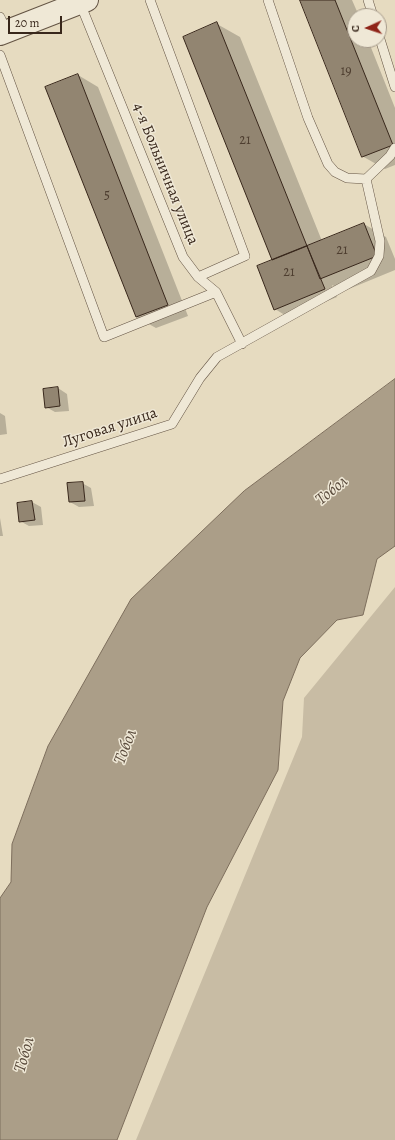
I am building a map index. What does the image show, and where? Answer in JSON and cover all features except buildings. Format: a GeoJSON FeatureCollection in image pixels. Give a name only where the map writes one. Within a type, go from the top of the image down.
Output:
{"type":"FeatureCollection","features":[{"type":"Feature","properties":{"kind":"street"},"geometry":{"type":"LineString","coordinates":[[2,28],[83,1]]}},
{"type":"Feature","properties":{"kind":"lane"},"geometry":{"type":"LineString","coordinates":[[150,0],[245,256],[198,277]]}},
{"type":"Feature","properties":{"kind":"lane"},"geometry":{"type":"LineString","coordinates":[[268,0],[308,118],[328,164],[335,172],[348,178],[366,179],[390,156],[395,148]]}},
{"type":"Feature","properties":{"kind":"lane","name":"4-я Больничная улица"},"geometry":{"type":"LineString","coordinates":[[83,1],[183,256],[198,277],[216,292],[242,344]]}},
{"type":"Feature","properties":{"kind":"lane"},"geometry":{"type":"LineString","coordinates":[[383,48],[395,87]]}},
{"type":"Feature","properties":{"kind":"lane"},"geometry":{"type":"LineString","coordinates":[[0,55],[104,337],[216,292]]}},
{"type":"Feature","properties":{"kind":"lane","name":"Луговая улица"},"geometry":{"type":"LineString","coordinates":[[0,479],[172,424],[200,378],[217,357],[371,271],[379,256],[380,241],[366,179]]}},
{"type":"Feature","properties":{"kind":"shaded area"},"geometry":{"type":"Polygon","coordinates":[[[395,587],[395,1140],[136,1140],[302,737],[304,698],[395,587]]]}},
{"type":"Feature","properties":{"kind":"water","name":"Тобол"},"geometry":{"type":"Polygon","coordinates":[[[395,379],[395,546],[377,559],[363,615],[337,620],[300,658],[283,701],[278,770],[207,907],[117,1140],[0,1140],[0,898],[11,882],[12,844],[48,746],[131,599],[244,491],[395,379]]]}}]}
